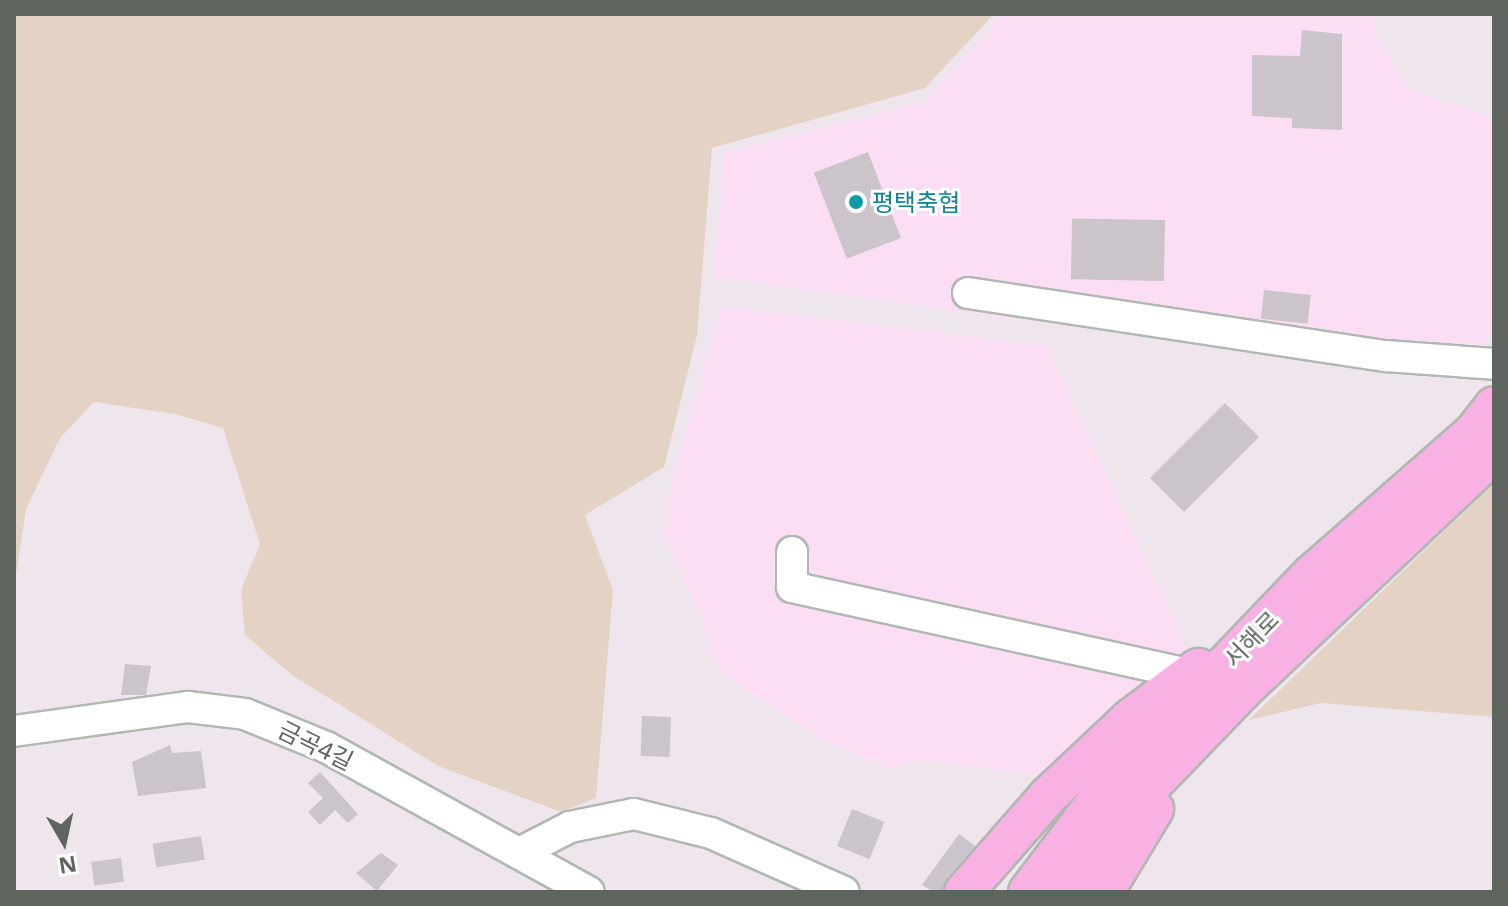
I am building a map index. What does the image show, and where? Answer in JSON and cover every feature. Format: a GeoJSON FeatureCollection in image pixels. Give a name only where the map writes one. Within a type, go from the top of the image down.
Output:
{"type":"FeatureCollection","features":[{"type":"Feature","properties":{"kind":"main road","name":"서해로"},"geometry":{"type":"LineString","coordinates":[[1028,892],[1096,802],[1312,574],[1474,432],[1494,406]]}},
{"type":"Feature","properties":{"kind":"main road","name":"서해로"},"geometry":{"type":"LineString","coordinates":[[1063,892],[1131,806],[1194,741],[1494,453]]}},
{"type":"Feature","properties":{"kind":"main road"},"geometry":{"type":"LineString","coordinates":[[964,892],[1048,796],[1131,718],[1187,674],[1253,637]]}},
{"type":"Feature","properties":{"kind":"main road"},"geometry":{"type":"LineString","coordinates":[[1104,892],[1194,741]]}},
{"type":"Feature","properties":{"kind":"street"},"geometry":{"type":"LineString","coordinates":[[968,293],[1386,356],[1494,364]]}},
{"type":"Feature","properties":{"kind":"street"},"geometry":{"type":"LineString","coordinates":[[792,552],[792,587],[1187,674]]}},
{"type":"Feature","properties":{"kind":"street","name":"금곡4길"},"geometry":{"type":"LineString","coordinates":[[14,731],[188,707],[245,714],[326,747],[589,892]]}},
{"type":"Feature","properties":{"kind":"street"},"geometry":{"type":"LineString","coordinates":[[519,853],[570,827],[634,814],[711,833],[844,892]]}},
{"type":"Feature","properties":{"kind":"shaded area"},"geometry":{"type":"Polygon","coordinates":[[[14,14],[994,14],[925,88],[712,148],[697,335],[664,467],[585,515],[613,590],[596,798],[561,812],[438,766],[292,675],[245,635],[241,590],[260,544],[223,428],[175,414],[94,402],[60,438],[26,509],[14,589],[14,14]]]}},
{"type":"Feature","properties":{"kind":"shaded area"},"geometry":{"type":"Polygon","coordinates":[[[1005,14],[1374,14],[1376,37],[1410,90],[1487,115],[1494,135],[1494,326],[1486,340],[1465,366],[1392,371],[714,277],[725,152],[924,102],[1005,14]]]}},
{"type":"Feature","properties":{"kind":"shaded area"},"geometry":{"type":"Polygon","coordinates":[[[721,306],[1047,346],[1190,655],[1043,776],[920,760],[891,769],[822,739],[739,685],[717,667],[706,628],[663,533],[671,487],[721,306]]]}},
{"type":"Feature","properties":{"kind":"shaded area"},"geometry":{"type":"Polygon","coordinates":[[[1494,483],[1494,717],[1321,703],[1249,720],[1494,483]]]}},
{"type":"Feature","properties":{"kind":"building"},"geometry":{"type":"Polygon","coordinates":[[[1302,30],[1342,34],[1342,130],[1292,128],[1292,118],[1252,116],[1252,55],[1300,56],[1302,30]]]}},
{"type":"Feature","properties":{"kind":"building","name":"평택축협"},"geometry":{"type":"Polygon","coordinates":[[[868,152],[901,238],[847,259],[814,173],[868,152]]]}},
{"type":"Feature","properties":{"kind":"building"},"geometry":{"type":"Polygon","coordinates":[[[1072,218],[1165,220],[1164,281],[1071,279],[1072,218]]]}},
{"type":"Feature","properties":{"kind":"building"},"geometry":{"type":"Polygon","coordinates":[[[1264,290],[1311,295],[1308,324],[1261,319],[1264,290]]]}},
{"type":"Feature","properties":{"kind":"building"},"geometry":{"type":"Polygon","coordinates":[[[1225,403],[1259,437],[1184,512],[1150,478],[1225,403]]]}},
{"type":"Feature","properties":{"kind":"building"},"geometry":{"type":"Polygon","coordinates":[[[125,664],[151,666],[146,695],[121,695],[125,664]]]}},
{"type":"Feature","properties":{"kind":"building"},"geometry":{"type":"Polygon","coordinates":[[[642,716],[671,717],[670,757],[641,756],[642,716]]]}},
{"type":"Feature","properties":{"kind":"building"},"geometry":{"type":"Polygon","coordinates":[[[170,745],[172,753],[201,751],[206,788],[138,796],[132,762],[170,745]]]}},
{"type":"Feature","properties":{"kind":"building"},"geometry":{"type":"Polygon","coordinates":[[[320,772],[358,814],[348,823],[335,810],[320,825],[308,812],[323,798],[308,783],[320,772]]]}},
{"type":"Feature","properties":{"kind":"building"},"geometry":{"type":"Polygon","coordinates":[[[852,809],[884,822],[869,859],[837,846],[852,809]]]}},
{"type":"Feature","properties":{"kind":"building"},"geometry":{"type":"Polygon","coordinates":[[[959,834],[975,846],[947,878],[943,892],[934,892],[922,885],[959,834]]]}},
{"type":"Feature","properties":{"kind":"building"},"geometry":{"type":"Polygon","coordinates":[[[201,836],[205,860],[156,867],[153,844],[201,836]]]}},
{"type":"Feature","properties":{"kind":"building"},"geometry":{"type":"Polygon","coordinates":[[[381,853],[398,865],[377,891],[356,873],[381,853]]]}},
{"type":"Feature","properties":{"kind":"building"},"geometry":{"type":"Polygon","coordinates":[[[121,858],[124,882],[94,885],[91,862],[121,858]]]}},
{"type":"Feature","properties":{"kind":"place","name":"평택축협"},"geometry":{"type":"Point","coordinates":[856,202]}}]}
